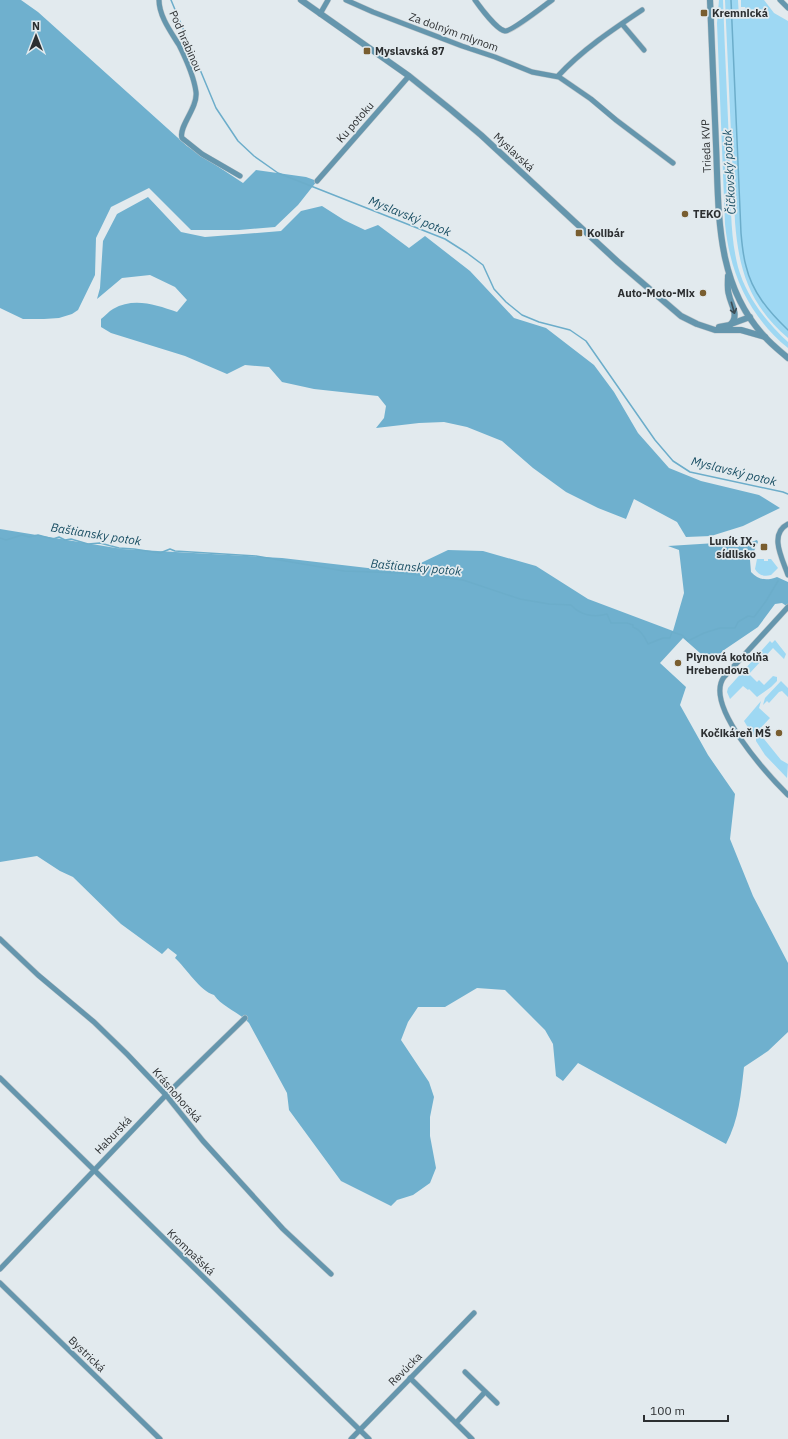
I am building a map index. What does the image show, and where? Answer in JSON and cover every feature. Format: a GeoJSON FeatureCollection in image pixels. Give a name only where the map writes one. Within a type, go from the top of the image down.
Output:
{"type":"FeatureCollection","features":[{"type":"Feature","properties":{"kind":"street","name":"Pod hrabinou"},"geometry":{"type":"LineString","coordinates":[[159,0],[166,21],[187,65],[196,93],[195,102],[181,132],[182,138],[202,154],[240,176]]}},
{"type":"Feature","properties":{"kind":"street","name":"Myslavská"},"geometry":{"type":"LineString","coordinates":[[301,0],[409,76],[450,108],[570,219],[660,300],[681,316],[706,327],[719,330],[741,330],[765,337],[788,358]]}},
{"type":"Feature","properties":{"kind":"street"},"geometry":{"type":"LineString","coordinates":[[320,14],[328,0]]}},
{"type":"Feature","properties":{"kind":"street","name":"Za dolným mlynom"},"geometry":{"type":"LineString","coordinates":[[346,0],[373,12],[532,72],[558,76],[591,99],[673,163]]}},
{"type":"Feature","properties":{"kind":"street"},"geometry":{"type":"LineString","coordinates":[[475,0],[492,20],[505,31],[509,31],[552,0]]}},
{"type":"Feature","properties":{"kind":"street","name":"Trieda KVP"},"geometry":{"type":"LineString","coordinates":[[710,0],[719,226],[724,256],[734,288],[750,317],[765,337]]}},
{"type":"Feature","properties":{"kind":"street"},"geometry":{"type":"LineString","coordinates":[[780,0],[788,8]]}},
{"type":"Feature","properties":{"kind":"street"},"geometry":{"type":"LineString","coordinates":[[558,76],[570,63],[604,35],[642,10]]}},
{"type":"Feature","properties":{"kind":"street"},"geometry":{"type":"LineString","coordinates":[[622,24],[644,50]]}},
{"type":"Feature","properties":{"kind":"street","name":"Ku potoku"},"geometry":{"type":"LineString","coordinates":[[317,181],[409,76]]}},
{"type":"Feature","properties":{"kind":"street"},"geometry":{"type":"LineString","coordinates":[[728,270],[728,293],[735,314],[734,320],[730,325]]}},
{"type":"Feature","properties":{"kind":"street","name":"Myslavská"},"geometry":{"type":"LineString","coordinates":[[706,327],[730,325],[750,317]]}},
{"type":"Feature","properties":{"kind":"street"},"geometry":{"type":"LineString","coordinates":[[788,524],[781,530],[778,542],[788,576]]}},
{"type":"Feature","properties":{"kind":"street"},"geometry":{"type":"LineString","coordinates":[[788,607],[724,677],[720,682],[719,688],[721,701],[726,713],[751,754],[762,768],[788,795]]}},
{"type":"Feature","properties":{"kind":"street","name":"Krásnohorská"},"geometry":{"type":"LineString","coordinates":[[0,939],[38,975],[94,1022],[166,1095],[203,1141],[283,1229],[330,1274]]}},
{"type":"Feature","properties":{"kind":"street","name":"Haburská"},"geometry":{"type":"LineString","coordinates":[[0,1269],[166,1095],[245,1018]]}},
{"type":"Feature","properties":{"kind":"street","name":"Krompašská"},"geometry":{"type":"LineString","coordinates":[[0,1078],[369,1439]]}},
{"type":"Feature","properties":{"kind":"street","name":"Bystrická"},"geometry":{"type":"LineString","coordinates":[[0,1283],[160,1439]]}},
{"type":"Feature","properties":{"kind":"street","name":"Revúcka"},"geometry":{"type":"LineString","coordinates":[[350,1439],[474,1313]]}},
{"type":"Feature","properties":{"kind":"street"},"geometry":{"type":"LineString","coordinates":[[465,1372],[497,1403]]}},
{"type":"Feature","properties":{"kind":"street"},"geometry":{"type":"LineString","coordinates":[[410,1378],[472,1439]]}},
{"type":"Feature","properties":{"kind":"street"},"geometry":{"type":"LineString","coordinates":[[456,1423],[485,1392]]}},
{"type":"Feature","properties":{"kind":"shaded area"},"geometry":{"type":"Polygon","coordinates":[[[0,0],[21,0],[38,12],[187,146],[243,183],[256,170],[306,177],[317,181],[298,205],[275,227],[239,230],[191,230],[149,188],[111,207],[96,238],[95,275],[78,310],[72,314],[59,318],[23,319],[0,308],[0,0]]]}},
{"type":"Feature","properties":{"kind":"shaded area"},"geometry":{"type":"Polygon","coordinates":[[[719,0],[723,0],[731,219],[735,255],[746,288],[758,308],[772,326],[788,342],[788,348],[774,336],[752,308],[737,277],[731,260],[725,224],[717,23],[719,0]]]}},
{"type":"Feature","properties":{"kind":"shaded area"},"geometry":{"type":"Polygon","coordinates":[[[725,0],[738,0],[739,18],[742,17],[742,10],[746,9],[745,7],[741,7],[741,0],[764,0],[774,13],[788,21],[788,338],[764,313],[756,300],[749,286],[740,257],[735,222],[725,0]]]}},
{"type":"Feature","properties":{"kind":"shaded area"},"geometry":{"type":"Polygon","coordinates":[[[148,197],[181,232],[205,237],[281,231],[301,211],[322,206],[344,220],[365,230],[378,225],[409,248],[425,236],[470,271],[514,318],[546,328],[594,365],[614,392],[638,433],[669,468],[701,481],[759,495],[780,508],[743,526],[711,536],[686,537],[677,522],[634,499],[626,519],[598,508],[566,492],[533,468],[502,441],[467,427],[444,422],[419,423],[376,428],[384,418],[386,406],[378,396],[314,389],[282,382],[269,367],[245,365],[227,374],[185,356],[111,333],[101,327],[101,319],[121,305],[129,303],[145,303],[177,312],[187,300],[175,287],[150,275],[122,278],[97,299],[100,288],[103,241],[117,214],[148,197]]]}},
{"type":"Feature","properties":{"kind":"shaded area"},"geometry":{"type":"Polygon","coordinates":[[[0,529],[122,549],[282,558],[402,572],[448,550],[483,551],[536,566],[588,599],[673,631],[684,593],[679,550],[668,546],[716,543],[737,547],[757,540],[758,542],[750,560],[751,572],[760,578],[770,579],[777,577],[788,582],[788,607],[782,603],[775,604],[758,627],[724,650],[716,658],[709,661],[683,638],[660,663],[686,687],[680,705],[708,755],[735,794],[730,839],[753,896],[788,963],[788,1032],[768,1051],[744,1067],[737,1116],[726,1144],[578,1063],[563,1081],[556,1076],[553,1044],[545,1030],[505,990],[477,988],[445,1007],[418,1007],[408,1022],[401,1040],[429,1082],[434,1097],[430,1117],[430,1136],[436,1168],[430,1183],[413,1195],[397,1200],[391,1206],[341,1181],[289,1110],[287,1093],[249,1023],[198,984],[175,958],[177,955],[168,948],[162,954],[121,924],[73,877],[60,871],[37,856],[0,862],[0,529]]]}},
{"type":"Feature","properties":{"kind":"shaded area"},"geometry":{"type":"Polygon","coordinates":[[[757,559],[764,559],[764,561],[768,561],[768,559],[771,559],[778,568],[771,575],[762,575],[755,569],[757,559]]]}},
{"type":"Feature","properties":{"kind":"shaded area"},"geometry":{"type":"Polygon","coordinates":[[[775,640],[786,654],[784,659],[773,648],[749,674],[757,682],[759,680],[764,685],[773,676],[777,677],[777,681],[757,697],[749,689],[748,690],[743,686],[730,699],[727,692],[728,688],[770,641],[772,643],[775,640]]]}},
{"type":"Feature","properties":{"kind":"shaded area"},"geometry":{"type":"Polygon","coordinates":[[[781,681],[788,688],[788,697],[782,691],[779,692],[769,703],[767,701],[763,705],[765,698],[781,681]]]}},
{"type":"Feature","properties":{"kind":"shaded area"},"geometry":{"type":"Polygon","coordinates":[[[761,701],[759,708],[770,718],[753,736],[744,721],[761,701]]]}},
{"type":"Feature","properties":{"kind":"shaded area"},"geometry":{"type":"Polygon","coordinates":[[[760,734],[781,760],[788,764],[787,778],[765,755],[756,741],[756,738],[760,734]]]}},
{"type":"Feature","properties":{"kind":"waterway","name":"Myslavský potok"},"geometry":{"type":"LineString","coordinates":[[171,0],[216,108],[238,141],[254,156],[278,173],[445,239],[467,253],[483,265],[494,289],[506,302],[522,315],[539,322],[570,330],[586,341],[655,440],[673,461],[690,472],[788,494]]}},
{"type":"Feature","properties":{"kind":"waterway","name":"Čičkovský potok"},"geometry":{"type":"LineString","coordinates":[[731,0],[743,254],[752,284],[757,293],[768,309],[788,330]]}},
{"type":"Feature","properties":{"kind":"waterway","name":"Baštiansky potok"},"geometry":{"type":"LineString","coordinates":[[0,538],[6,540],[22,535],[29,537],[38,535],[53,539],[59,537],[65,540],[71,539],[88,544],[100,543],[119,548],[160,553],[170,549],[175,551],[256,556],[344,571],[401,573],[463,580],[520,599],[549,604],[571,605],[579,611],[592,616],[607,614],[611,623],[627,623],[633,625],[633,627],[646,639],[648,644],[663,638],[670,638],[672,632],[682,635],[688,641],[704,633],[720,628],[735,628],[738,622],[748,616],[754,617],[778,581]]}},
{"type":"Feature","properties":{"kind":"place","name":"Kremnická"},"geometry":{"type":"Point","coordinates":[704,13]}},
{"type":"Feature","properties":{"kind":"place","name":"Myslavská 87"},"geometry":{"type":"Point","coordinates":[367,51]}},
{"type":"Feature","properties":{"kind":"place","name":"TEKO"},"geometry":{"type":"Point","coordinates":[685,214]}},
{"type":"Feature","properties":{"kind":"place","name":"Kolibár"},"geometry":{"type":"Point","coordinates":[579,233]}},
{"type":"Feature","properties":{"kind":"place","name":"Auto-Moto-Mix"},"geometry":{"type":"Point","coordinates":[703,293]}},
{"type":"Feature","properties":{"kind":"place","name":"Luník IX, sídlisko"},"geometry":{"type":"Point","coordinates":[764,547]}},
{"type":"Feature","properties":{"kind":"place","name":"Plynová kotolňa Hrebendova"},"geometry":{"type":"Point","coordinates":[678,663]}},
{"type":"Feature","properties":{"kind":"place","name":"Kočikáreň MŠ"},"geometry":{"type":"Point","coordinates":[779,733]}}]}
